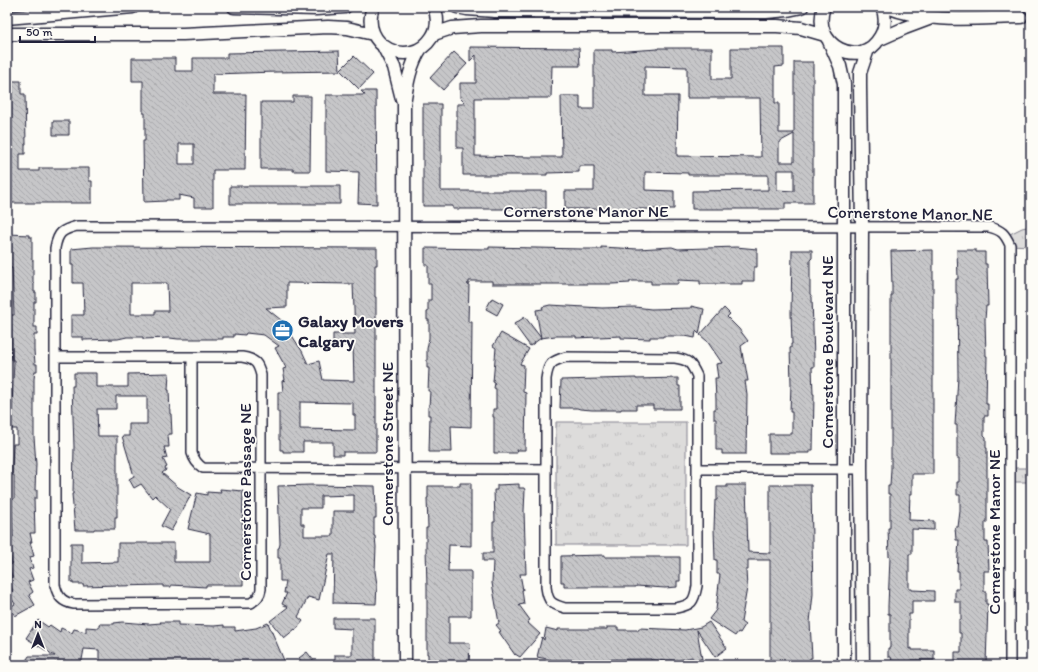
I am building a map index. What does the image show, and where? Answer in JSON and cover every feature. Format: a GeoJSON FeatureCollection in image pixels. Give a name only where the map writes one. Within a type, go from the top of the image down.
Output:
{"type":"FeatureCollection","features":[{"type":"Feature","properties":{"kind":"street"},"geometry":{"type":"LineString","coordinates":[[7,18],[133,7]]}},
{"type":"Feature","properties":{"kind":"street"},"geometry":{"type":"LineString","coordinates":[[234,7],[316,9],[345,7]]}},
{"type":"Feature","properties":{"kind":"street"},"geometry":{"type":"LineString","coordinates":[[7,34],[183,34],[347,28],[373,34],[370,20],[373,7]]}},
{"type":"Feature","properties":{"kind":"street"},"geometry":{"type":"LineString","coordinates":[[434,7],[437,20],[434,34]]}},
{"type":"Feature","properties":{"kind":"street"},"geometry":{"type":"LineString","coordinates":[[457,7],[495,11],[768,12],[802,7]]}},
{"type":"Feature","properties":{"kind":"street","name":"Cornerstone Boulevard NE"},"geometry":{"type":"LineString","coordinates":[[824,7],[821,22],[840,66],[844,84],[844,665]]}},
{"type":"Feature","properties":{"kind":"street"},"geometry":{"type":"LineString","coordinates":[[878,40],[883,31],[885,20],[882,7]]}},
{"type":"Feature","properties":{"kind":"street"},"geometry":{"type":"LineString","coordinates":[[887,7],[913,16],[931,18],[1021,17]]}},
{"type":"Feature","properties":{"kind":"street"},"geometry":{"type":"LineString","coordinates":[[434,34],[452,28],[481,26],[777,26],[801,28],[827,38],[840,50],[854,52],[868,49],[878,40],[931,18]]}},
{"type":"Feature","properties":{"kind":"street","name":"Cornerstone Street NE"},"geometry":{"type":"LineString","coordinates":[[373,34],[383,46],[394,67],[404,104]]}},
{"type":"Feature","properties":{"kind":"street","name":"Cornerstone Street NE"},"geometry":{"type":"LineString","coordinates":[[405,665],[404,104],[411,69],[416,55],[421,48],[430,41],[434,34]]}},
{"type":"Feature","properties":{"kind":"street"},"geometry":{"type":"LineString","coordinates":[[383,46],[389,50],[404,53],[421,48]]}},
{"type":"Feature","properties":{"kind":"street","name":"Cornerstone Boulevard NE"},"geometry":{"type":"LineString","coordinates":[[862,665],[862,227],[860,73],[868,49]]}},
{"type":"Feature","properties":{"kind":"street","name":"Cornerstone Passage NE"},"geometry":{"type":"LineString","coordinates":[[56,357],[242,357],[256,361],[261,375],[261,589],[256,600],[251,603],[74,604],[60,598],[57,593],[55,585],[55,248],[57,239],[60,232],[78,226],[404,227]]}},
{"type":"Feature","properties":{"kind":"street","name":"Cornerstone Manor NE"},"geometry":{"type":"LineString","coordinates":[[404,227],[989,227],[1002,231],[1010,245],[1010,665]]}},
{"type":"Feature","properties":{"kind":"street"},"geometry":{"type":"LineString","coordinates":[[566,357],[675,358],[686,360],[693,366],[697,376],[697,586],[695,598],[688,606],[676,608],[565,608],[555,606],[548,598],[546,587],[546,469],[546,379],[548,368],[555,360],[566,357]]}},
{"type":"Feature","properties":{"kind":"street"},"geometry":{"type":"LineString","coordinates":[[192,358],[192,452],[193,458],[197,464],[203,468],[546,469]]}},
{"type":"Feature","properties":{"kind":"street"},"geometry":{"type":"LineString","coordinates":[[697,469],[861,469]]}},
{"type":"Feature","properties":{"kind":"green space"},"geometry":{"type":"Polygon","coordinates":[[[1031,226],[1031,246],[1010,245],[1006,236],[1022,228],[1031,226]]]}},
{"type":"Feature","properties":{"kind":"green space"},"geometry":{"type":"Polygon","coordinates":[[[556,422],[686,422],[686,545],[556,545],[556,422]]]}},
{"type":"Feature","properties":{"kind":"green space"},"geometry":{"type":"Polygon","coordinates":[[[1010,468],[1031,468],[1031,482],[1010,482],[1010,468]]]}},
{"type":"Feature","properties":{"kind":"building"},"geometry":{"type":"Polygon","coordinates":[[[470,47],[579,48],[580,66],[552,66],[551,98],[475,98],[475,156],[562,157],[561,96],[580,96],[580,109],[594,109],[594,50],[612,50],[612,52],[658,48],[712,48],[712,79],[731,79],[731,48],[784,48],[784,66],[775,67],[775,103],[779,103],[779,133],[794,133],[794,62],[813,62],[813,203],[785,203],[785,209],[692,209],[692,191],[768,190],[768,175],[688,175],[688,173],[645,172],[645,190],[674,191],[674,209],[565,209],[565,191],[594,191],[594,166],[579,166],[579,172],[547,173],[547,175],[463,175],[463,148],[457,148],[457,104],[466,104],[460,98],[460,83],[476,83],[476,55],[470,61],[470,47]],[[645,66],[645,96],[678,96],[677,156],[761,157],[760,98],[687,98],[687,67],[645,66]],[[794,134],[779,142],[779,162],[794,162],[794,134]],[[777,170],[777,190],[794,191],[794,170],[777,170]]]}},
{"type":"Feature","properties":{"kind":"building"},"geometry":{"type":"Polygon","coordinates":[[[339,51],[340,71],[213,74],[213,94],[246,94],[245,170],[213,170],[213,207],[194,207],[194,198],[179,195],[179,200],[144,202],[143,141],[145,141],[145,113],[143,113],[143,81],[132,81],[132,58],[175,58],[175,71],[193,71],[193,58],[227,58],[227,53],[339,51]],[[179,144],[179,164],[194,164],[194,144],[179,144]]]}},
{"type":"Feature","properties":{"kind":"building"},"geometry":{"type":"Polygon","coordinates":[[[454,52],[467,64],[443,90],[430,78],[454,52]]]}},
{"type":"Feature","properties":{"kind":"building"},"geometry":{"type":"Polygon","coordinates":[[[354,56],[373,74],[359,89],[340,70],[354,56]]]}},
{"type":"Feature","properties":{"kind":"building"},"geometry":{"type":"Polygon","coordinates":[[[7,81],[21,81],[21,94],[25,94],[26,144],[25,154],[20,154],[20,171],[39,171],[39,168],[89,168],[89,181],[92,181],[92,203],[7,203],[7,81]]]}},
{"type":"Feature","properties":{"kind":"building"},"geometry":{"type":"Polygon","coordinates":[[[361,91],[376,91],[377,204],[358,203],[359,172],[326,171],[326,95],[365,95],[361,91]]]}},
{"type":"Feature","properties":{"kind":"building"},"geometry":{"type":"Polygon","coordinates":[[[293,96],[311,96],[310,171],[293,171],[293,169],[261,169],[261,102],[293,102],[293,96]]]}},
{"type":"Feature","properties":{"kind":"building"},"geometry":{"type":"Polygon","coordinates":[[[423,104],[441,104],[441,191],[546,191],[546,209],[453,209],[453,206],[423,206],[423,104]]]}},
{"type":"Feature","properties":{"kind":"building"},"geometry":{"type":"Polygon","coordinates":[[[53,121],[69,121],[69,135],[53,135],[53,121]]]}},
{"type":"Feature","properties":{"kind":"building"},"geometry":{"type":"Polygon","coordinates":[[[230,186],[340,186],[340,204],[230,204],[230,186]]]}},
{"type":"Feature","properties":{"kind":"building"},"geometry":{"type":"Polygon","coordinates":[[[9,234],[29,235],[29,237],[32,237],[33,283],[34,292],[36,292],[36,302],[34,302],[34,327],[37,327],[37,335],[34,335],[35,364],[37,364],[37,371],[35,371],[34,379],[34,437],[36,464],[35,490],[37,490],[37,498],[34,498],[35,533],[30,533],[32,542],[30,542],[34,556],[30,557],[33,568],[29,569],[33,580],[28,582],[33,592],[29,595],[35,605],[15,616],[10,607],[15,604],[9,594],[13,592],[8,579],[12,577],[9,565],[12,564],[9,551],[11,550],[9,537],[13,537],[13,444],[17,444],[17,429],[11,429],[14,360],[12,360],[11,349],[11,325],[7,325],[7,315],[14,315],[12,268],[7,268],[7,246],[9,246],[9,234]]]}},
{"type":"Feature","properties":{"kind":"building"},"geometry":{"type":"Polygon","coordinates":[[[93,247],[377,248],[377,265],[375,265],[376,452],[343,452],[343,455],[333,455],[333,442],[303,442],[303,452],[283,452],[283,450],[280,450],[279,412],[277,412],[277,405],[278,392],[283,392],[282,381],[285,380],[283,369],[286,368],[275,348],[279,346],[264,335],[246,333],[245,335],[234,334],[234,337],[223,337],[223,339],[143,339],[143,337],[127,337],[118,339],[83,340],[83,337],[71,337],[71,315],[84,315],[83,283],[73,283],[71,249],[93,247]],[[131,283],[131,314],[155,314],[155,311],[168,311],[167,283],[131,283]],[[287,283],[287,307],[266,308],[291,328],[289,331],[302,351],[308,364],[319,361],[323,380],[354,381],[353,345],[333,345],[333,334],[355,334],[353,284],[287,283]],[[300,402],[300,429],[355,430],[353,403],[300,402]]]}},
{"type":"Feature","properties":{"kind":"building"},"geometry":{"type":"Polygon","coordinates":[[[489,247],[601,249],[601,247],[638,249],[672,247],[678,249],[736,247],[757,249],[757,267],[754,267],[754,281],[742,281],[742,284],[700,284],[700,281],[678,280],[678,284],[651,284],[651,281],[630,281],[630,283],[612,284],[492,284],[492,281],[469,281],[467,284],[469,285],[468,322],[472,322],[471,427],[451,426],[452,452],[429,452],[430,415],[428,415],[428,407],[430,391],[428,391],[429,368],[427,368],[427,349],[429,338],[429,320],[427,320],[427,312],[428,300],[431,300],[431,284],[428,284],[428,265],[425,265],[425,248],[489,249],[489,247]]]}},
{"type":"Feature","properties":{"kind":"building"},"geometry":{"type":"Polygon","coordinates":[[[792,250],[812,250],[812,258],[810,260],[810,294],[812,297],[814,359],[814,367],[812,367],[814,394],[813,450],[810,450],[810,453],[769,453],[769,434],[792,434],[792,412],[790,412],[790,348],[792,344],[792,250]]]}},
{"type":"Feature","properties":{"kind":"building"},"geometry":{"type":"Polygon","coordinates":[[[933,250],[933,474],[912,474],[912,494],[910,494],[909,520],[934,521],[934,530],[912,529],[912,554],[909,554],[909,589],[934,591],[934,601],[912,601],[912,614],[909,614],[909,649],[934,650],[934,660],[911,660],[911,665],[893,665],[891,657],[888,657],[888,648],[890,648],[890,614],[888,614],[888,606],[890,557],[888,528],[890,528],[890,494],[888,494],[888,486],[890,486],[891,469],[891,251],[933,250]]]}},
{"type":"Feature","properties":{"kind":"building"},"geometry":{"type":"Polygon","coordinates":[[[957,250],[976,250],[976,252],[985,252],[985,264],[987,264],[988,306],[986,306],[985,320],[987,356],[986,404],[988,404],[988,416],[984,416],[984,435],[986,437],[987,448],[987,522],[985,522],[985,542],[988,542],[989,571],[984,571],[984,592],[986,592],[986,604],[988,604],[986,664],[955,664],[955,652],[961,652],[959,620],[961,620],[961,602],[955,602],[955,589],[959,589],[959,571],[957,571],[959,540],[956,540],[955,527],[958,527],[960,511],[960,495],[957,495],[957,482],[959,482],[959,458],[957,458],[957,425],[955,425],[958,377],[956,293],[956,279],[958,279],[957,250]]]}},
{"type":"Feature","properties":{"kind":"building"},"geometry":{"type":"Polygon","coordinates":[[[492,298],[503,304],[497,315],[486,309],[492,298]]]}},
{"type":"Feature","properties":{"kind":"building"},"geometry":{"type":"Polygon","coordinates":[[[550,305],[602,308],[635,307],[651,309],[691,308],[691,306],[704,309],[699,334],[696,331],[695,338],[685,336],[650,337],[650,339],[621,338],[621,336],[576,338],[576,336],[555,336],[541,338],[536,310],[543,309],[542,307],[550,305]]]}},
{"type":"Feature","properties":{"kind":"building"},"geometry":{"type":"Polygon","coordinates":[[[724,308],[730,314],[727,317],[748,341],[741,346],[748,381],[745,381],[747,394],[746,454],[722,454],[722,450],[716,450],[716,419],[714,419],[714,409],[716,409],[715,378],[718,378],[716,364],[722,363],[707,341],[700,335],[724,308]]]}},
{"type":"Feature","properties":{"kind":"building"},"geometry":{"type":"Polygon","coordinates":[[[525,317],[541,338],[530,346],[514,324],[525,317]]]}},
{"type":"Feature","properties":{"kind":"building"},"geometry":{"type":"Polygon","coordinates":[[[501,333],[529,349],[520,364],[524,365],[523,392],[526,393],[525,450],[516,450],[517,453],[494,453],[493,409],[496,409],[496,389],[494,388],[495,383],[493,382],[496,348],[493,346],[501,333]]]}},
{"type":"Feature","properties":{"kind":"building"},"geometry":{"type":"Polygon","coordinates":[[[74,373],[96,373],[96,387],[128,387],[128,374],[169,373],[168,390],[172,434],[168,434],[169,447],[164,447],[167,458],[163,459],[167,467],[162,473],[178,487],[191,495],[171,531],[161,526],[170,509],[155,495],[152,498],[141,484],[134,488],[129,479],[134,476],[122,436],[129,436],[129,424],[147,424],[147,396],[116,396],[116,409],[97,409],[98,436],[117,436],[117,517],[115,517],[115,529],[75,530],[72,494],[74,447],[72,386],[74,386],[74,373]]]}},
{"type":"Feature","properties":{"kind":"building"},"geometry":{"type":"Polygon","coordinates":[[[678,378],[678,386],[680,386],[680,409],[653,409],[653,405],[636,405],[636,409],[621,410],[560,408],[561,380],[678,378]]]}},
{"type":"Feature","properties":{"kind":"building"},"geometry":{"type":"Polygon","coordinates":[[[460,483],[471,483],[471,546],[449,545],[448,571],[471,571],[471,616],[449,616],[449,643],[470,643],[469,665],[428,665],[426,528],[428,528],[428,486],[460,486],[460,483]]]}},
{"type":"Feature","properties":{"kind":"building"},"geometry":{"type":"Polygon","coordinates":[[[519,484],[519,488],[524,488],[525,490],[524,511],[526,574],[520,574],[524,604],[519,605],[530,620],[527,622],[540,634],[520,657],[515,655],[499,632],[501,631],[496,625],[499,623],[492,583],[493,561],[483,561],[483,553],[493,553],[493,522],[495,522],[494,490],[497,490],[497,485],[519,484]]]}},
{"type":"Feature","properties":{"kind":"building"},"geometry":{"type":"Polygon","coordinates":[[[727,485],[746,485],[748,552],[770,553],[770,485],[811,485],[813,594],[810,622],[812,658],[810,658],[810,665],[770,665],[770,560],[748,560],[748,570],[746,570],[747,588],[741,622],[745,625],[740,633],[738,632],[735,636],[709,619],[716,610],[720,574],[717,574],[717,560],[715,560],[715,500],[717,500],[717,487],[727,487],[727,485]]]}},
{"type":"Feature","properties":{"kind":"building"},"geometry":{"type":"Polygon","coordinates":[[[278,486],[375,486],[376,518],[374,518],[374,536],[376,547],[376,604],[333,603],[334,554],[329,554],[319,600],[308,597],[298,617],[303,621],[296,630],[295,629],[284,638],[270,621],[288,607],[282,604],[287,593],[284,593],[286,581],[280,581],[280,558],[278,558],[278,548],[280,544],[278,486]],[[354,495],[321,496],[321,508],[301,508],[301,524],[304,524],[304,536],[333,536],[333,511],[354,511],[354,495]]]}},
{"type":"Feature","properties":{"kind":"building"},"geometry":{"type":"Polygon","coordinates":[[[220,489],[243,491],[242,544],[244,544],[245,555],[243,555],[243,585],[206,585],[206,587],[171,585],[171,587],[163,587],[163,585],[83,586],[83,584],[73,584],[73,582],[71,582],[71,543],[82,543],[82,563],[118,562],[118,543],[174,543],[174,562],[210,562],[210,534],[188,529],[197,493],[207,495],[207,492],[221,493],[220,489]]]}},
{"type":"Feature","properties":{"kind":"building"},"geometry":{"type":"Polygon","coordinates":[[[605,555],[605,557],[680,557],[680,581],[677,581],[677,587],[665,588],[636,586],[564,587],[564,582],[561,582],[561,556],[605,555]]]}},
{"type":"Feature","properties":{"kind":"building"},"geometry":{"type":"Polygon","coordinates":[[[333,618],[375,618],[375,663],[372,663],[372,665],[335,665],[335,655],[352,655],[352,629],[333,628],[333,618]]]}},
{"type":"Feature","properties":{"kind":"building"},"geometry":{"type":"Polygon","coordinates":[[[38,620],[48,627],[50,625],[60,632],[61,628],[72,633],[74,629],[86,632],[86,627],[99,628],[99,624],[114,624],[122,622],[149,624],[161,623],[160,622],[178,622],[178,625],[224,625],[224,627],[235,627],[235,631],[256,628],[268,623],[286,665],[99,665],[99,650],[84,649],[81,665],[64,663],[64,665],[23,665],[29,656],[55,656],[26,638],[38,620]]]}},
{"type":"Feature","properties":{"kind":"building"},"geometry":{"type":"Polygon","coordinates":[[[709,622],[727,648],[715,657],[697,630],[702,659],[693,661],[692,657],[676,661],[667,661],[651,659],[552,660],[537,657],[542,637],[544,640],[546,628],[558,631],[558,629],[607,629],[607,627],[618,627],[618,630],[639,630],[639,628],[685,630],[701,627],[709,622]]]}},
{"type":"Feature","properties":{"kind":"building"},"geometry":{"type":"Polygon","coordinates":[[[307,652],[314,661],[308,665],[304,665],[299,658],[307,652]]]}},
{"type":"Feature","properties":{"kind":"place","name":"Galaxy Movers Calgary"},"geometry":{"type":"Point","coordinates":[283,331]}}]}
